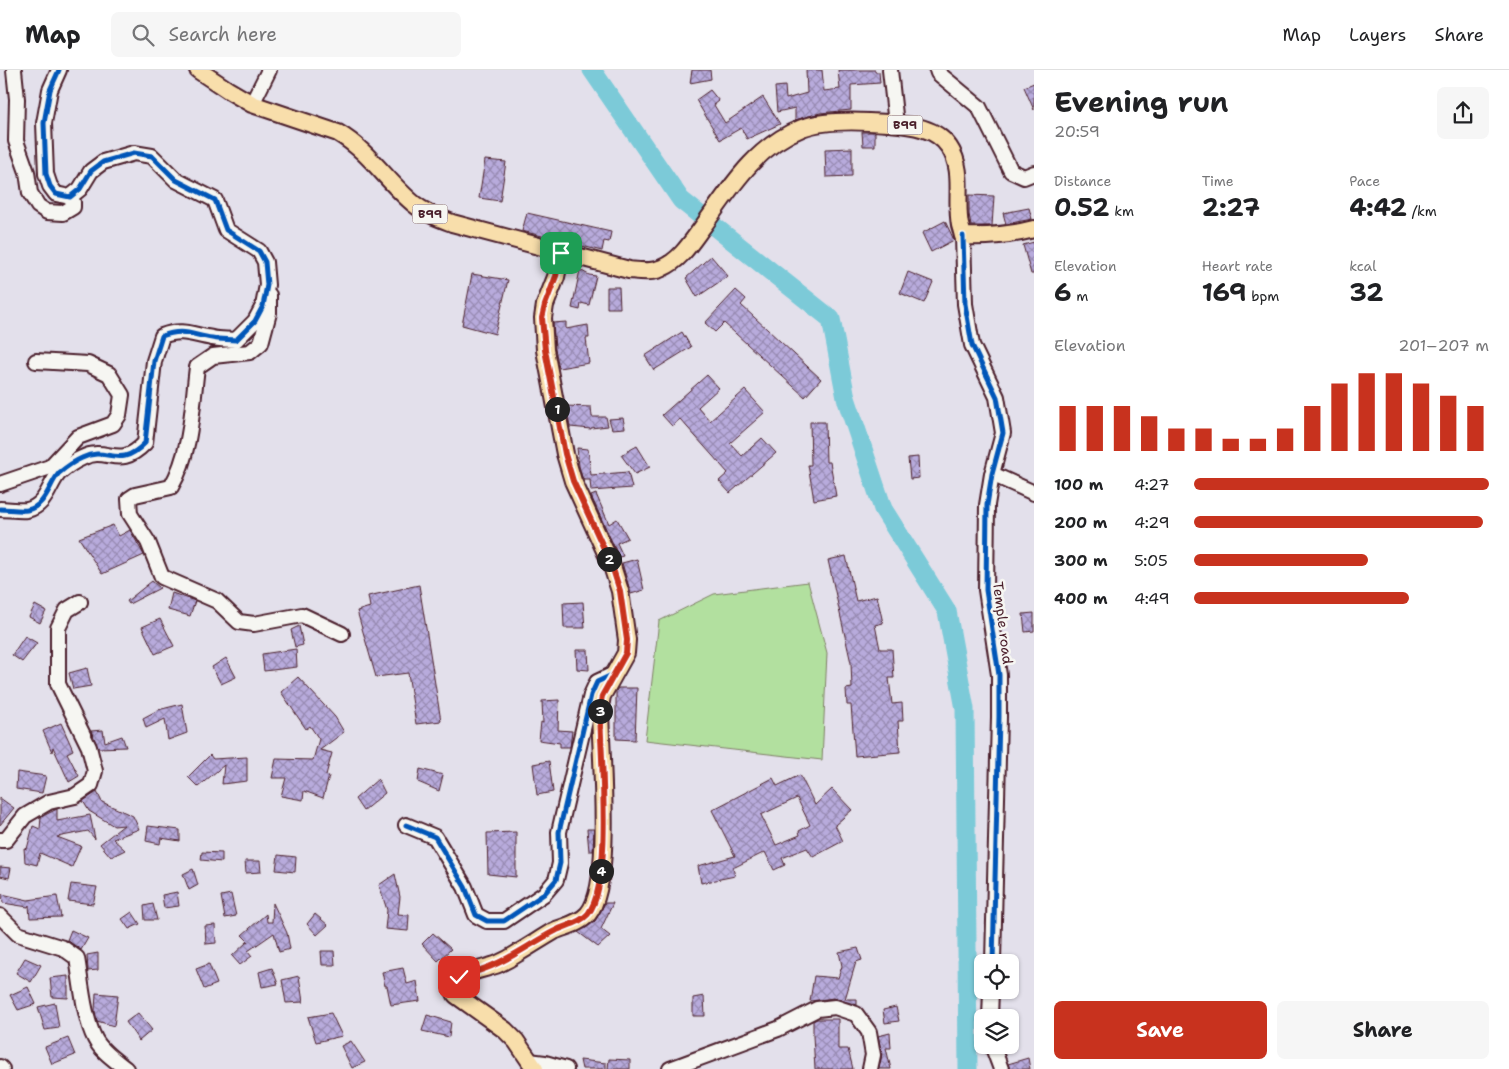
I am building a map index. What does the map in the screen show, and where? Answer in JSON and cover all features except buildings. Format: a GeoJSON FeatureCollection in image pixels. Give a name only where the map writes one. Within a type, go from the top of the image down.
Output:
{"type":"FeatureCollection","features":[{"type":"Feature","properties":{"kind":"main road","name":"B99"},"geometry":{"type":"LineString","coordinates":[[198,70],[252,104],[338,133],[350,140],[415,205],[433,216],[452,223],[628,270],[646,271],[662,268],[675,260],[689,245],[733,183],[757,157],[786,135],[804,127],[835,122],[866,121],[896,124],[924,129],[937,134],[949,147],[956,161],[960,185],[960,225],[963,236]]}},
{"type":"Feature","properties":{"kind":"main road"},"geometry":{"type":"LineString","coordinates":[[963,236],[978,237],[1013,234],[1034,229]]}},
{"type":"Feature","properties":{"kind":"main road"},"geometry":{"type":"LineString","coordinates":[[532,1065],[516,1041],[505,1030],[456,994],[453,983],[459,977],[497,964],[555,931],[576,923],[587,915],[595,903],[599,889],[603,787],[600,707],[602,696],[626,653],[627,640],[620,591],[605,549],[573,481],[565,454],[542,330],[545,305],[556,276],[561,253]]}},
{"type":"Feature","properties":{"kind":"street"},"geometry":{"type":"LineString","coordinates":[[14,70],[17,99],[16,141],[27,172],[30,193],[38,206],[47,212],[63,213],[73,207],[70,196]]}},
{"type":"Feature","properties":{"kind":"street"},"geometry":{"type":"LineString","coordinates":[[0,509],[27,510],[42,502],[59,473],[82,458],[95,454],[124,457],[137,452],[146,442],[154,361],[162,336],[173,332],[236,340],[255,321],[263,306],[266,285],[265,262],[258,251],[226,230],[215,200],[176,180],[152,156],[134,153],[103,162],[91,171],[80,189],[70,196],[56,194],[50,186],[46,174],[44,123],[50,90],[59,70]]}},
{"type":"Feature","properties":{"kind":"street"},"geometry":{"type":"LineString","coordinates":[[252,104],[269,70]]}},
{"type":"Feature","properties":{"kind":"street"},"geometry":{"type":"LineString","coordinates":[[890,70],[896,124]]}},
{"type":"Feature","properties":{"kind":"street"},"geometry":{"type":"LineString","coordinates":[[937,70],[938,73],[979,107],[1011,171],[1024,177],[1034,173]]}},
{"type":"Feature","properties":{"kind":"street","name":"Temple road"},"geometry":{"type":"LineString","coordinates":[[963,236],[965,304],[972,345],[997,397],[1003,433],[992,474],[987,505],[986,590],[998,675],[999,717],[993,954]]}},
{"type":"Feature","properties":{"kind":"street"},"geometry":{"type":"LineString","coordinates":[[266,285],[270,298],[269,313],[261,343],[250,352],[213,356],[197,367],[187,444],[179,473],[171,486],[135,495],[129,499],[130,514],[148,542],[162,577],[217,601],[239,622],[254,624],[302,615],[342,634]]}},
{"type":"Feature","properties":{"kind":"street"},"geometry":{"type":"LineString","coordinates":[[0,484],[50,467],[78,437],[113,424],[119,415],[122,395],[110,374],[88,364],[36,361]]}},
{"type":"Feature","properties":{"kind":"street"},"geometry":{"type":"LineString","coordinates":[[992,474],[1034,493]]}},
{"type":"Feature","properties":{"kind":"street"},"geometry":{"type":"LineString","coordinates":[[0,840],[6,840],[25,816],[49,802],[75,796],[91,785],[94,771],[88,747],[58,684],[58,628],[66,610],[80,602]]}},
{"type":"Feature","properties":{"kind":"street"},"geometry":{"type":"LineString","coordinates":[[406,825],[435,837],[465,887],[476,915],[487,921],[504,921],[544,894],[556,880],[560,863],[559,832],[591,695],[597,682],[614,674]]}},
{"type":"Feature","properties":{"kind":"street"},"geometry":{"type":"LineString","coordinates":[[0,916],[18,934],[63,948],[77,958],[86,1010],[95,1040],[126,1069]]}},
{"type":"Feature","properties":{"kind":"street"},"geometry":{"type":"LineString","coordinates":[[670,1069],[778,1030],[817,1008],[835,1007],[856,1014],[869,1032],[873,1055],[870,1069]]}},
{"type":"Feature","properties":{"kind":"street"},"geometry":{"type":"LineString","coordinates":[[995,1054],[1001,1069]]}},
{"type":"Feature","properties":{"kind":"street"},"geometry":{"type":"LineString","coordinates":[[532,1065],[545,1063],[566,1069]]}},
{"type":"Feature","properties":{"kind":"green space"},"geometry":{"type":"Polygon","coordinates":[[[808,582],[827,653],[822,760],[645,740],[659,621],[714,594],[808,582]]]}},
{"type":"Feature","properties":{"kind":"waterway"},"geometry":{"type":"LineString","coordinates":[[592,70],[681,200],[831,319],[846,398],[883,509],[947,611],[965,709],[968,1069]]}},
{"type":"Feature","properties":{"kind":"cycle path"},"geometry":{"type":"LineString","coordinates":[[0,509],[27,510],[34,508],[43,500],[59,473],[82,458],[99,454],[120,457],[136,451],[145,443],[154,361],[162,336],[182,332],[215,339],[236,340],[255,321],[263,306],[267,285],[265,262],[259,251],[226,230],[215,200],[176,180],[152,156],[134,153],[103,162],[91,171],[80,189],[70,197],[56,194],[50,186],[46,174],[44,123],[50,90],[59,70]]}},
{"type":"Feature","properties":{"kind":"cycle path"},"geometry":{"type":"LineString","coordinates":[[963,236],[965,304],[972,345],[997,397],[1003,433],[992,474],[987,505],[986,590],[999,675],[993,954]]}},
{"type":"Feature","properties":{"kind":"cycle path"},"geometry":{"type":"LineString","coordinates":[[406,825],[435,837],[465,887],[476,915],[487,921],[504,921],[544,894],[556,880],[560,863],[559,832],[591,695],[597,682],[614,674]]}},
{"type":"Feature","properties":{"kind":"route"},"geometry":{"type":"LineString","coordinates":[[459,977],[497,964],[555,931],[576,923],[587,915],[595,903],[599,889],[602,857],[603,797],[600,707],[602,696],[626,653],[627,640],[625,615],[612,566],[573,481],[565,454],[545,350],[542,318],[556,276],[561,253]]}}]}
